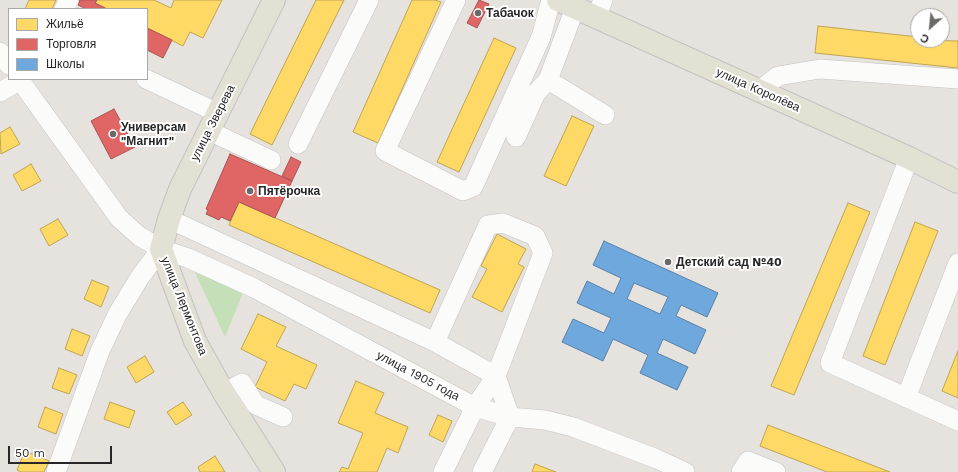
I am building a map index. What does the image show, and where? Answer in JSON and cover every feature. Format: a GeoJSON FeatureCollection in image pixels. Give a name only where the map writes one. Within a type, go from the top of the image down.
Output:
{"type":"FeatureCollection","features":[{"type":"Feature","properties":{"kind":"main road","name":"улица Зверева"},"geometry":{"type":"LineString","coordinates":[[161,249],[169,219],[180,190],[274,0]]}},
{"type":"Feature","properties":{"kind":"main road","name":"улица Королёва"},"geometry":{"type":"LineString","coordinates":[[566,4],[600,9],[759,91],[909,158],[958,182]]}},
{"type":"Feature","properties":{"kind":"main road","name":"улица Лермонтова"},"geometry":{"type":"LineString","coordinates":[[161,249],[195,341],[224,393],[274,472]]}},
{"type":"Feature","properties":{"kind":"street"},"geometry":{"type":"LineString","coordinates":[[298,144],[369,0]]}},
{"type":"Feature","properties":{"kind":"street"},"geometry":{"type":"LineString","coordinates":[[456,0],[385,151],[463,191],[473,187],[541,37],[552,0]]}},
{"type":"Feature","properties":{"kind":"street"},"geometry":{"type":"LineString","coordinates":[[516,138],[536,93],[548,80],[566,4]]}},
{"type":"Feature","properties":{"kind":"street"},"geometry":{"type":"LineString","coordinates":[[0,52],[8,64]]}},
{"type":"Feature","properties":{"kind":"street"},"geometry":{"type":"LineString","coordinates":[[759,91],[778,76],[820,69],[958,80]]}},
{"type":"Feature","properties":{"kind":"street"},"geometry":{"type":"LineString","coordinates":[[0,92],[20,80]]}},
{"type":"Feature","properties":{"kind":"street","name":"улица Лермонтова"},"geometry":{"type":"LineString","coordinates":[[20,80],[119,218],[139,236],[161,249]]}},
{"type":"Feature","properties":{"kind":"street"},"geometry":{"type":"LineString","coordinates":[[148,80],[271,160]]}},
{"type":"Feature","properties":{"kind":"street"},"geometry":{"type":"LineString","coordinates":[[548,80],[605,115]]}},
{"type":"Feature","properties":{"kind":"street"},"geometry":{"type":"LineString","coordinates":[[909,158],[830,363],[958,421]]}},
{"type":"Feature","properties":{"kind":"street"},"geometry":{"type":"LineString","coordinates":[[169,219],[435,342],[496,376],[510,416],[482,472]]}},
{"type":"Feature","properties":{"kind":"street"},"geometry":{"type":"LineString","coordinates":[[435,342],[488,225],[503,223],[535,236],[543,253],[496,376],[475,407],[443,472]]}},
{"type":"Feature","properties":{"kind":"street"},"geometry":{"type":"LineString","coordinates":[[56,472],[100,351],[118,315],[137,283],[161,249]]}},
{"type":"Feature","properties":{"kind":"street","name":"улица 1905 года"},"geometry":{"type":"LineString","coordinates":[[161,249],[188,258],[254,288],[475,407],[510,416],[544,420],[573,427],[657,459],[685,472]]}},
{"type":"Feature","properties":{"kind":"street"},"geometry":{"type":"LineString","coordinates":[[906,398],[958,263]]}},
{"type":"Feature","properties":{"kind":"street"},"geometry":{"type":"LineString","coordinates":[[224,393],[242,383],[256,405],[283,417]]}},
{"type":"Feature","properties":{"kind":"street"},"geometry":{"type":"LineString","coordinates":[[742,472],[748,461],[776,472]]}},
{"type":"Feature","properties":{"kind":"green space"},"geometry":{"type":"Polygon","coordinates":[[[192,266],[244,290],[225,337],[192,266]]]}},
{"type":"Feature","properties":{"kind":"building: Жильё"},"geometry":{"type":"Polygon","coordinates":[[[29,0],[56,0],[52,8],[25,8],[29,0]]]}},
{"type":"Feature","properties":{"kind":"building: Жильё"},"geometry":{"type":"Polygon","coordinates":[[[97,0],[154,0],[171,8],[174,0],[222,0],[203,38],[190,32],[183,46],[148,28],[148,8],[105,8],[95,3],[97,0]]]}},
{"type":"Feature","properties":{"kind":"building: Жильё"},"geometry":{"type":"Polygon","coordinates":[[[316,0],[344,0],[272,145],[250,134],[316,0]]]}},
{"type":"Feature","properties":{"kind":"building: Жильё"},"geometry":{"type":"Polygon","coordinates":[[[412,0],[435,0],[441,2],[378,143],[353,132],[412,0]]]}},
{"type":"Feature","properties":{"kind":"building: Жильё"},"geometry":{"type":"Polygon","coordinates":[[[818,26],[910,36],[910,48],[950,48],[950,41],[958,41],[958,68],[815,53],[818,26]]]}},
{"type":"Feature","properties":{"kind":"building: Жильё"},"geometry":{"type":"Polygon","coordinates":[[[494,38],[516,48],[459,172],[437,162],[494,38]]]}},
{"type":"Feature","properties":{"kind":"building: Жильё"},"geometry":{"type":"Polygon","coordinates":[[[572,116],[594,126],[566,186],[544,176],[572,116]]]}},
{"type":"Feature","properties":{"kind":"building: Жильё"},"geometry":{"type":"Polygon","coordinates":[[[10,127],[20,144],[1,154],[0,133],[10,127]]]}},
{"type":"Feature","properties":{"kind":"building: Жильё"},"geometry":{"type":"Polygon","coordinates":[[[31,164],[41,181],[22,191],[13,175],[31,164]]]}},
{"type":"Feature","properties":{"kind":"building: Жильё"},"geometry":{"type":"Polygon","coordinates":[[[239,202],[440,290],[430,313],[229,225],[239,202]]]}},
{"type":"Feature","properties":{"kind":"building: Жильё"},"geometry":{"type":"Polygon","coordinates":[[[848,203],[870,212],[794,395],[771,386],[848,203]]]}},
{"type":"Feature","properties":{"kind":"building: Жильё"},"geometry":{"type":"Polygon","coordinates":[[[58,219],[68,235],[49,246],[40,229],[58,219]]]}},
{"type":"Feature","properties":{"kind":"building: Жильё"},"geometry":{"type":"Polygon","coordinates":[[[915,222],[938,231],[885,365],[863,356],[915,222]]]}},
{"type":"Feature","properties":{"kind":"building: Жильё"},"geometry":{"type":"Polygon","coordinates":[[[497,234],[526,249],[518,264],[524,267],[502,312],[472,297],[487,269],[481,266],[497,234]]]}},
{"type":"Feature","properties":{"kind":"building: Жильё"},"geometry":{"type":"Polygon","coordinates":[[[92,280],[109,287],[101,307],[84,299],[92,280]]]}},
{"type":"Feature","properties":{"kind":"building: Жильё"},"geometry":{"type":"Polygon","coordinates":[[[258,314],[286,327],[276,346],[317,365],[306,389],[294,384],[285,401],[255,387],[267,362],[241,349],[258,314]]]}},
{"type":"Feature","properties":{"kind":"building: Жильё"},"geometry":{"type":"Polygon","coordinates":[[[72,329],[90,336],[82,356],[65,349],[72,329]]]}},
{"type":"Feature","properties":{"kind":"building: Жильё"},"geometry":{"type":"Polygon","coordinates":[[[958,351],[958,398],[942,391],[958,351]]]}},
{"type":"Feature","properties":{"kind":"building: Жильё"},"geometry":{"type":"Polygon","coordinates":[[[145,356],[154,372],[136,383],[127,367],[145,356]]]}},
{"type":"Feature","properties":{"kind":"building: Жильё"},"geometry":{"type":"Polygon","coordinates":[[[59,368],[77,375],[69,394],[52,388],[59,368]]]}},
{"type":"Feature","properties":{"kind":"building: Жильё"},"geometry":{"type":"Polygon","coordinates":[[[356,381],[384,393],[375,413],[408,427],[398,453],[387,448],[377,472],[339,472],[342,467],[348,469],[363,433],[338,423],[356,381]]]}},
{"type":"Feature","properties":{"kind":"building: Жильё"},"geometry":{"type":"Polygon","coordinates":[[[110,402],[135,411],[129,428],[104,419],[110,402]]]}},
{"type":"Feature","properties":{"kind":"building: Жильё"},"geometry":{"type":"Polygon","coordinates":[[[183,402],[192,415],[176,425],[167,412],[183,402]]]}},
{"type":"Feature","properties":{"kind":"building: Жильё"},"geometry":{"type":"Polygon","coordinates":[[[45,407],[63,414],[56,434],[38,427],[45,407]]]}},
{"type":"Feature","properties":{"kind":"building: Жильё"},"geometry":{"type":"Polygon","coordinates":[[[438,415],[452,421],[443,442],[429,435],[438,415]]]}},
{"type":"Feature","properties":{"kind":"building: Жильё"},"geometry":{"type":"Polygon","coordinates":[[[768,425],[890,472],[827,472],[760,446],[768,425]]]}},
{"type":"Feature","properties":{"kind":"building: Жильё"},"geometry":{"type":"Polygon","coordinates":[[[25,451],[49,461],[44,472],[21,472],[17,470],[25,451]]]}},
{"type":"Feature","properties":{"kind":"building: Жильё"},"geometry":{"type":"Polygon","coordinates":[[[215,456],[225,472],[200,472],[198,467],[215,456]]]}},
{"type":"Feature","properties":{"kind":"building: Жильё"},"geometry":{"type":"Polygon","coordinates":[[[535,464],[556,472],[532,472],[535,464]]]}},
{"type":"Feature","properties":{"kind":"building: Торговля"},"geometry":{"type":"Polygon","coordinates":[[[80,0],[97,0],[95,3],[105,8],[84,8],[78,5],[80,0]]]}},
{"type":"Feature","properties":{"kind":"building: Торговля","name":"Табачок"},"geometry":{"type":"Polygon","coordinates":[[[479,0],[489,4],[477,28],[467,23],[479,0]]]}},
{"type":"Feature","properties":{"kind":"building: Торговля"},"geometry":{"type":"Polygon","coordinates":[[[148,28],[172,40],[163,58],[148,50],[148,28]]]}},
{"type":"Feature","properties":{"kind":"building: Торговля","name":"Универсам \"Магнит\""},"geometry":{"type":"Polygon","coordinates":[[[114,109],[135,147],[111,159],[91,121],[114,109]]]}},
{"type":"Feature","properties":{"kind":"building: Торговля","name":"Пятёрочка"},"geometry":{"type":"Polygon","coordinates":[[[230,154],[292,181],[275,218],[239,202],[230,221],[221,217],[219,220],[206,214],[208,210],[206,209],[230,154]]]}},
{"type":"Feature","properties":{"kind":"building: Торговля"},"geometry":{"type":"Polygon","coordinates":[[[291,157],[301,162],[292,181],[282,176],[291,157]]]}},
{"type":"Feature","properties":{"kind":"building: Школы"},"geometry":{"type":"Polygon","coordinates":[[[604,241],[718,293],[707,317],[681,305],[676,316],[706,330],[695,354],[663,339],[657,353],[688,367],[677,390],[640,373],[648,355],[613,339],[603,361],[562,342],[573,319],[604,333],[611,318],[577,303],[587,281],[614,294],[621,278],[593,265],[604,241]],[[634,283],[627,299],[660,314],[668,297],[634,283]]]}},
{"type":"Feature","properties":{"kind":"place","name":"Табачок"},"geometry":{"type":"Point","coordinates":[478,13]}},
{"type":"Feature","properties":{"kind":"place","name":"Универсам \"Магнит\""},"geometry":{"type":"Point","coordinates":[113,134]}},
{"type":"Feature","properties":{"kind":"place","name":"Пятёрочка"},"geometry":{"type":"Point","coordinates":[250,191]}},
{"type":"Feature","properties":{"kind":"place","name":"Детский сад №40"},"geometry":{"type":"Point","coordinates":[668,262]}}]}
